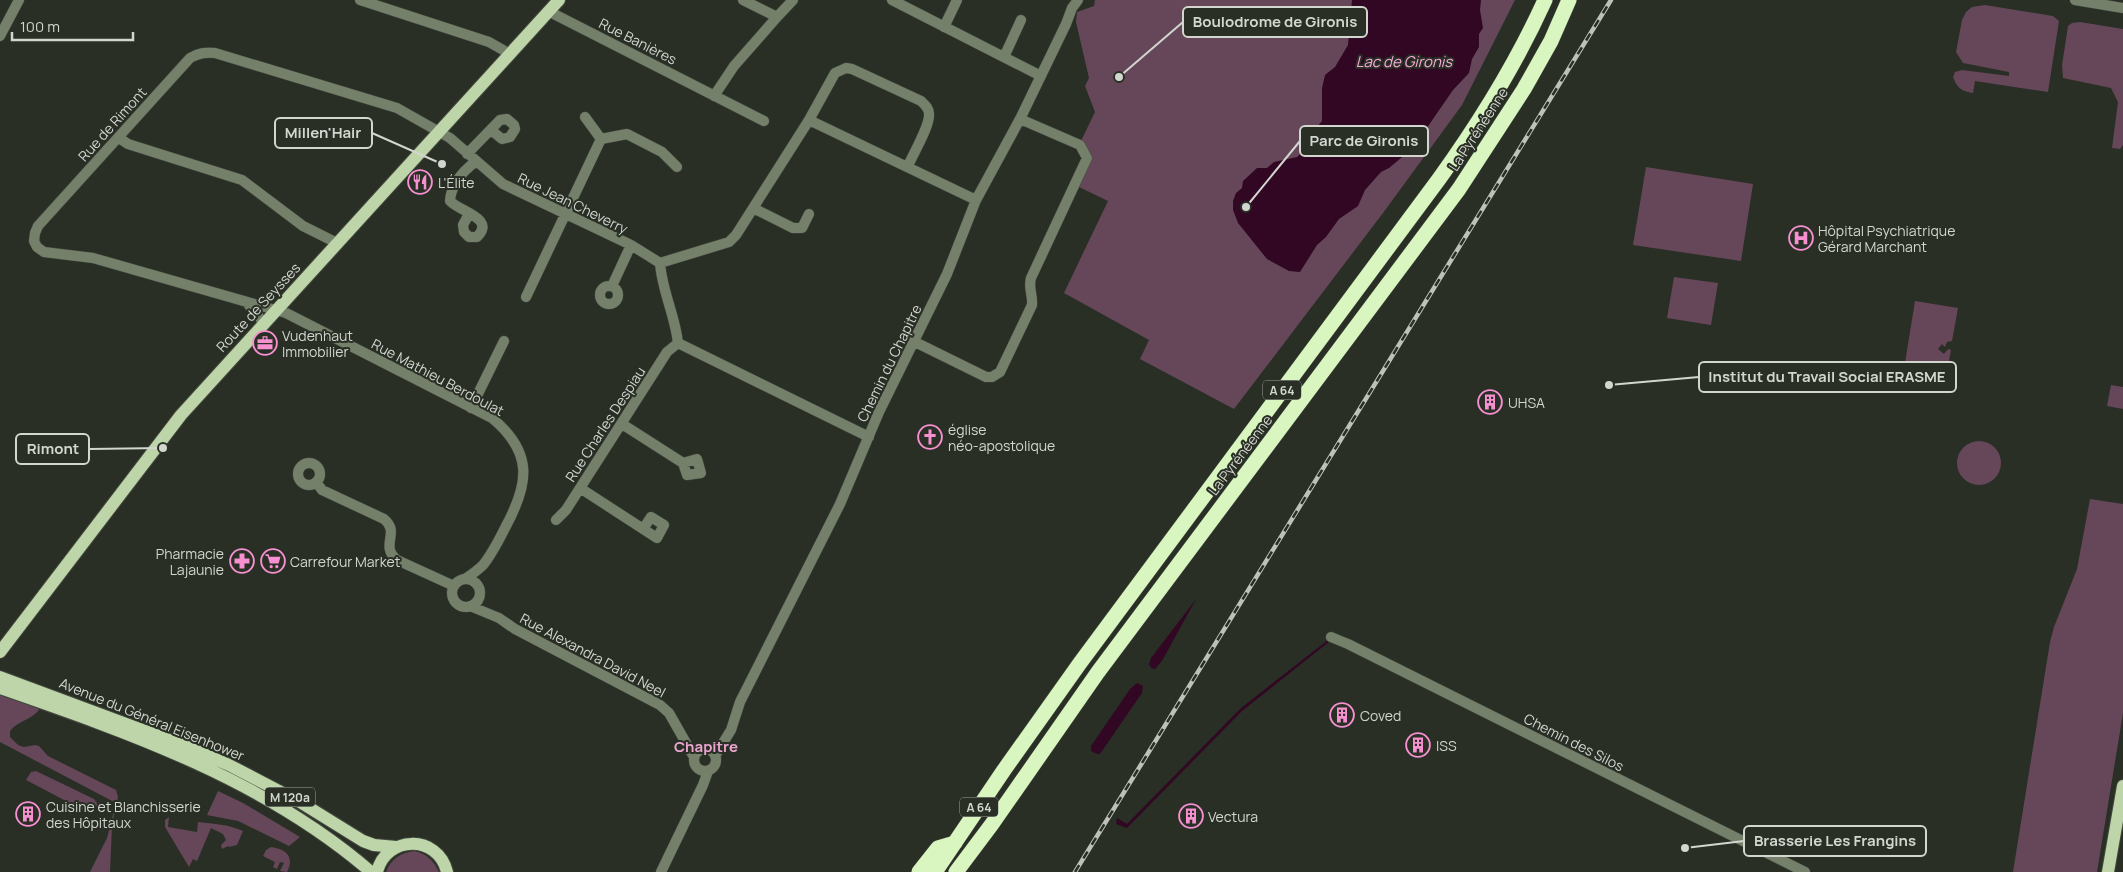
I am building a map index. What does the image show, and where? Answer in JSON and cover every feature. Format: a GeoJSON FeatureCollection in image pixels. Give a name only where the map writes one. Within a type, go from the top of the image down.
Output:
{"type":"FeatureCollection","features":[{"type":"Feature","properties":{"kind":"highway","name":"La Pyrénéenne"},"geometry":{"type":"LineString","coordinates":[[935,872],[1080,663],[1479,124],[1508,75],[1545,0]]}},
{"type":"Feature","properties":{"kind":"highway","name":"La Pyrénéenne"},"geometry":{"type":"LineString","coordinates":[[956,872],[992,824],[1098,672],[1458,189],[1524,89],[1551,41],[1569,0]]}},
{"type":"Feature","properties":{"kind":"highway"},"geometry":{"type":"LineString","coordinates":[[968,872],[992,824]]}},
{"type":"Feature","properties":{"kind":"highway"},"geometry":{"type":"LineString","coordinates":[[919,872],[938,848],[955,843]]}},
{"type":"Feature","properties":{"kind":"main road","name":"Route de Seysses"},"geometry":{"type":"LineString","coordinates":[[0,652],[181,415],[559,0]]}},
{"type":"Feature","properties":{"kind":"main road","name":"Avenue du Général Eisenhower"},"geometry":{"type":"LineString","coordinates":[[0,677],[183,745],[229,765],[271,786],[374,846],[396,847],[411,843],[426,846],[438,854],[447,872]]}},
{"type":"Feature","properties":{"kind":"main road","name":"Avenue du Général Eisenhower"},"geometry":{"type":"LineString","coordinates":[[0,688],[102,724],[175,753],[253,792],[302,821],[330,840],[370,872]]}},
{"type":"Feature","properties":{"kind":"main road"},"geometry":{"type":"LineString","coordinates":[[2108,872],[2123,786]]}},
{"type":"Feature","properties":{"kind":"main road"},"geometry":{"type":"LineString","coordinates":[[377,872],[386,855],[396,847]]}},
{"type":"Feature","properties":{"kind":"street"},"geometry":{"type":"LineString","coordinates":[[0,36],[19,0]]}},
{"type":"Feature","properties":{"kind":"street"},"geometry":{"type":"LineString","coordinates":[[360,0],[489,42],[510,54]]}},
{"type":"Feature","properties":{"kind":"street"},"geometry":{"type":"LineString","coordinates":[[743,0],[777,18]]}},
{"type":"Feature","properties":{"kind":"street"},"geometry":{"type":"LineString","coordinates":[[714,96],[734,66],[793,0]]}},
{"type":"Feature","properties":{"kind":"street"},"geometry":{"type":"LineString","coordinates":[[892,0],[1041,76]]}},
{"type":"Feature","properties":{"kind":"street"},"geometry":{"type":"LineString","coordinates":[[944,27],[957,0]]}},
{"type":"Feature","properties":{"kind":"street","name":"Chemin du Chapitre"},"geometry":{"type":"LineString","coordinates":[[705,753],[726,739],[731,730],[740,702],[840,504],[869,437],[956,256],[976,200],[1020,119],[1068,15],[1078,0]]}},
{"type":"Feature","properties":{"kind":"street"},"geometry":{"type":"LineString","coordinates":[[2075,0],[2123,8]]}},
{"type":"Feature","properties":{"kind":"street","name":"Rue Banières"},"geometry":{"type":"LineString","coordinates":[[548,11],[764,121]]}},
{"type":"Feature","properties":{"kind":"street"},"geometry":{"type":"LineString","coordinates":[[1004,57],[1021,20]]}},
{"type":"Feature","properties":{"kind":"street","name":"Rue de Rimont"},"geometry":{"type":"LineString","coordinates":[[276,310],[93,258],[44,252],[37,247],[34,241],[35,233],[38,226],[190,58],[198,53],[215,53],[397,108],[439,132]]}},
{"type":"Feature","properties":{"kind":"street"},"geometry":{"type":"LineString","coordinates":[[869,437],[678,343],[661,280],[660,263],[708,250],[729,242],[736,235],[809,120],[835,74],[846,68],[852,69],[921,101],[926,106],[929,111],[928,121],[908,166]]}},
{"type":"Feature","properties":{"kind":"street"},"geometry":{"type":"LineString","coordinates":[[585,117],[601,140]]}},
{"type":"Feature","properties":{"kind":"street"},"geometry":{"type":"LineString","coordinates":[[915,342],[986,377],[992,377],[1000,372],[1032,305],[1033,297],[1029,285],[1031,278],[1087,158],[1080,145],[1020,119]]}},
{"type":"Feature","properties":{"kind":"street"},"geometry":{"type":"LineString","coordinates":[[809,120],[976,200]]}},
{"type":"Feature","properties":{"kind":"street"},"geometry":{"type":"LineString","coordinates":[[467,154],[491,130]]}},
{"type":"Feature","properties":{"kind":"street","name":"Rue Jean Cheverry"},"geometry":{"type":"LineString","coordinates":[[439,132],[450,138],[475,162],[503,184],[631,245],[660,263]]}},
{"type":"Feature","properties":{"kind":"street"},"geometry":{"type":"LineString","coordinates":[[601,140],[627,134],[662,152],[678,167]]}},
{"type":"Feature","properties":{"kind":"street"},"geometry":{"type":"LineString","coordinates":[[119,138],[128,144],[242,180],[298,223],[337,243]]}},
{"type":"Feature","properties":{"kind":"street"},"geometry":{"type":"LineString","coordinates":[[526,297],[601,140]]}},
{"type":"Feature","properties":{"kind":"street"},"geometry":{"type":"LineString","coordinates":[[469,214],[455,207],[450,201],[450,194],[462,172],[475,162]]}},
{"type":"Feature","properties":{"kind":"street"},"geometry":{"type":"LineString","coordinates":[[753,208],[792,228],[802,228],[809,214]]}},
{"type":"Feature","properties":{"kind":"street"},"geometry":{"type":"LineString","coordinates":[[612,286],[631,245]]}},
{"type":"Feature","properties":{"kind":"street"},"geometry":{"type":"LineString","coordinates":[[247,303],[264,323]]}},
{"type":"Feature","properties":{"kind":"street","name":"Rue Mathieu Berdoulat"},"geometry":{"type":"LineString","coordinates":[[276,310],[322,330],[492,418],[506,430],[516,444],[522,461],[524,479],[518,505],[483,565],[479,592]]}},
{"type":"Feature","properties":{"kind":"street"},"geometry":{"type":"LineString","coordinates":[[471,408],[504,341]]}},
{"type":"Feature","properties":{"kind":"street","name":"Rue Charles Despiau"},"geometry":{"type":"LineString","coordinates":[[556,520],[566,510],[667,352],[678,343]]}},
{"type":"Feature","properties":{"kind":"street"},"geometry":{"type":"LineString","coordinates":[[622,424],[683,463]]}},
{"type":"Feature","properties":{"kind":"street"},"geometry":{"type":"LineString","coordinates":[[316,482],[322,490],[384,519],[390,524],[392,531],[388,549],[397,560],[454,586]]}},
{"type":"Feature","properties":{"kind":"street"},"geometry":{"type":"LineString","coordinates":[[580,488],[642,528]]}},
{"type":"Feature","properties":{"kind":"street","name":"Rue Mathieu Berdoulat"},"geometry":{"type":"LineString","coordinates":[[465,579],[483,565]]}},
{"type":"Feature","properties":{"kind":"street"},"geometry":{"type":"LineString","coordinates":[[479,592],[478,601],[470,606],[464,607],[455,602],[452,597],[454,586],[465,579],[471,580],[499,618]]}},
{"type":"Feature","properties":{"kind":"street"},"geometry":{"type":"LineString","coordinates":[[470,606],[499,618]]}},
{"type":"Feature","properties":{"kind":"street","name":"Rue Alexandra David Neel"},"geometry":{"type":"LineString","coordinates":[[499,618],[516,629],[655,702],[669,713],[687,745],[705,753],[694,764],[703,770]]}},
{"type":"Feature","properties":{"kind":"street","name":"Chemin des Silos"},"geometry":{"type":"LineString","coordinates":[[1331,638],[1348,644],[1799,871]]}},
{"type":"Feature","properties":{"kind":"street"},"geometry":{"type":"LineString","coordinates":[[661,872],[698,795],[703,770],[716,764],[705,753]]}},
{"type":"Feature","properties":{"kind":"shaded area"},"geometry":{"type":"Polygon","coordinates":[[[1095,0],[1515,0],[1462,105],[1383,213],[1234,409],[1140,359],[1149,340],[1064,293],[1108,201],[1079,187],[1090,161],[1080,143],[1095,112],[1085,86],[1089,78],[1076,22],[1077,12],[1094,6],[1095,0]]]}},
{"type":"Feature","properties":{"kind":"shaded area"},"geometry":{"type":"Polygon","coordinates":[[[1985,5],[2053,16],[2059,21],[2048,92],[1975,81],[1973,93],[1962,90],[1956,84],[1953,77],[1955,72],[1962,70],[2009,76],[2009,72],[1963,63],[1956,52],[1962,20],[1966,12],[1972,7],[1985,5]]]}},
{"type":"Feature","properties":{"kind":"shaded area"},"geometry":{"type":"Polygon","coordinates":[[[2080,22],[2123,29],[2123,145],[2120,149],[2112,148],[2118,102],[2111,88],[2063,78],[2062,65],[2068,26],[2072,23],[2080,22]]]}},
{"type":"Feature","properties":{"kind":"shaded area"},"geometry":{"type":"Polygon","coordinates":[[[1646,167],[1753,184],[1741,261],[1633,245],[1646,167]]]}},
{"type":"Feature","properties":{"kind":"shaded area"},"geometry":{"type":"Polygon","coordinates":[[[1674,277],[1718,283],[1711,325],[1667,318],[1674,277]]]}},
{"type":"Feature","properties":{"kind":"shaded area"},"geometry":{"type":"Polygon","coordinates":[[[1915,301],[1958,308],[1952,341],[1947,342],[1945,347],[1942,344],[1938,349],[1944,354],[1948,349],[1951,350],[1947,372],[1905,363],[1915,301]]]}},
{"type":"Feature","properties":{"kind":"shaded area"},"geometry":{"type":"Polygon","coordinates":[[[2111,385],[2123,387],[2123,409],[2107,406],[2111,385]]]}},
{"type":"Feature","properties":{"kind":"shaded area"},"geometry":{"type":"Polygon","coordinates":[[[1979,441],[1991,445],[1997,451],[2001,463],[1997,475],[1991,481],[1979,485],[1967,481],[1961,475],[1957,463],[1961,451],[1967,445],[1979,441]]]}},
{"type":"Feature","properties":{"kind":"shaded area"},"geometry":{"type":"Polygon","coordinates":[[[2090,499],[2123,504],[2123,713],[2097,872],[2013,872],[2050,642],[2077,569],[2090,499]]]}},
{"type":"Feature","properties":{"kind":"shaded area"},"geometry":{"type":"Polygon","coordinates":[[[0,695],[38,708],[39,710],[17,724],[10,731],[10,737],[18,745],[24,747],[39,746],[48,756],[116,790],[118,797],[112,825],[110,872],[90,872],[107,838],[116,803],[0,742],[0,695]]]}},
{"type":"Feature","properties":{"kind":"shaded area"},"geometry":{"type":"Polygon","coordinates":[[[36,771],[94,799],[97,803],[97,808],[93,812],[87,812],[26,780],[31,772],[36,771]]]}},
{"type":"Feature","properties":{"kind":"shaded area"},"geometry":{"type":"Polygon","coordinates":[[[218,791],[243,803],[300,837],[289,846],[238,821],[207,815],[218,791]]]}},
{"type":"Feature","properties":{"kind":"shaded area"},"geometry":{"type":"Polygon","coordinates":[[[169,817],[168,827],[197,832],[198,822],[226,826],[243,831],[237,845],[222,849],[221,845],[226,840],[223,834],[211,828],[197,861],[193,859],[189,867],[165,827],[165,820],[169,817]]]}},
{"type":"Feature","properties":{"kind":"shaded area"},"geometry":{"type":"Polygon","coordinates":[[[271,847],[281,850],[288,855],[290,862],[287,872],[280,871],[284,863],[280,862],[277,869],[273,867],[275,862],[263,856],[266,850],[271,847]]]}},
{"type":"Feature","properties":{"kind":"shaded area"},"geometry":{"type":"Polygon","coordinates":[[[414,851],[429,858],[439,872],[386,872],[397,857],[414,851]]]}},
{"type":"Feature","properties":{"kind":"water","name":"Lac de Gironis"},"geometry":{"type":"Polygon","coordinates":[[[1352,0],[1481,0],[1480,10],[1483,28],[1479,34],[1479,47],[1472,59],[1469,73],[1453,90],[1413,148],[1389,168],[1381,172],[1365,190],[1358,206],[1339,219],[1326,237],[1317,245],[1300,272],[1289,271],[1267,259],[1238,223],[1233,210],[1233,201],[1236,193],[1242,188],[1243,181],[1257,168],[1267,168],[1274,162],[1297,157],[1303,151],[1305,141],[1322,121],[1322,88],[1325,75],[1335,67],[1348,45],[1352,0]]]}},
{"type":"Feature","properties":{"kind":"water"},"geometry":{"type":"Polygon","coordinates":[[[1196,599],[1162,661],[1155,669],[1151,668],[1149,664],[1151,658],[1196,599]]]}},
{"type":"Feature","properties":{"kind":"water"},"geometry":{"type":"Polygon","coordinates":[[[1333,636],[1335,637],[1242,711],[1127,828],[1116,824],[1117,818],[1127,824],[1241,708],[1333,636]]]}},
{"type":"Feature","properties":{"kind":"water"},"geometry":{"type":"Polygon","coordinates":[[[1137,683],[1143,686],[1142,693],[1100,754],[1091,751],[1091,746],[1130,689],[1137,683]]]}},
{"type":"Feature","properties":{"kind":"railway"},"geometry":{"type":"LineString","coordinates":[[1075,872],[1611,0]]}},
{"type":"Feature","properties":{"kind":"place","name":"Boulodrome de Gironis"},"geometry":{"type":"Point","coordinates":[1119,77]}},
{"type":"Feature","properties":{"kind":"place","name":"Millen'Hair"},"geometry":{"type":"Point","coordinates":[442,164]}},
{"type":"Feature","properties":{"kind":"place","name":"L'Élite"},"geometry":{"type":"Point","coordinates":[420,182]}},
{"type":"Feature","properties":{"kind":"place","name":"Parc de Gironis"},"geometry":{"type":"Point","coordinates":[1246,207]}},
{"type":"Feature","properties":{"kind":"place","name":"Hôpital Psychiatrique Gérard Marchant"},"geometry":{"type":"Point","coordinates":[1801,238]}},
{"type":"Feature","properties":{"kind":"place","name":"Vudenhaut Immobilier"},"geometry":{"type":"Point","coordinates":[265,343]}},
{"type":"Feature","properties":{"kind":"place","name":"Institut du Travail Social ERASME"},"geometry":{"type":"Point","coordinates":[1609,385]}},
{"type":"Feature","properties":{"kind":"place","name":"UHSA"},"geometry":{"type":"Point","coordinates":[1490,402]}},
{"type":"Feature","properties":{"kind":"place","name":"église néo-apostolique"},"geometry":{"type":"Point","coordinates":[930,437]}},
{"type":"Feature","properties":{"kind":"place","name":"Rimont"},"geometry":{"type":"Point","coordinates":[163,448]}},
{"type":"Feature","properties":{"kind":"place","name":"Pharmacie Lajaunie"},"geometry":{"type":"Point","coordinates":[242,561]}},
{"type":"Feature","properties":{"kind":"place","name":"Carrefour Market"},"geometry":{"type":"Point","coordinates":[273,561]}},
{"type":"Feature","properties":{"kind":"place","name":"Coved"},"geometry":{"type":"Point","coordinates":[1342,715]}},
{"type":"Feature","properties":{"kind":"place","name":"ISS"},"geometry":{"type":"Point","coordinates":[1418,745]}},
{"type":"Feature","properties":{"kind":"place","name":"Cuisine et Blanchisserie des Hôpitaux"},"geometry":{"type":"Point","coordinates":[28,814]}},
{"type":"Feature","properties":{"kind":"place","name":"Vectura"},"geometry":{"type":"Point","coordinates":[1191,816]}},
{"type":"Feature","properties":{"kind":"place","name":"Brasserie Les Frangins"},"geometry":{"type":"Point","coordinates":[1685,848]}},
{"type":"Feature","properties":{"kind":"district","name":"Chapitre"},"geometry":{"type":"Point","coordinates":[706,746]}}]}
